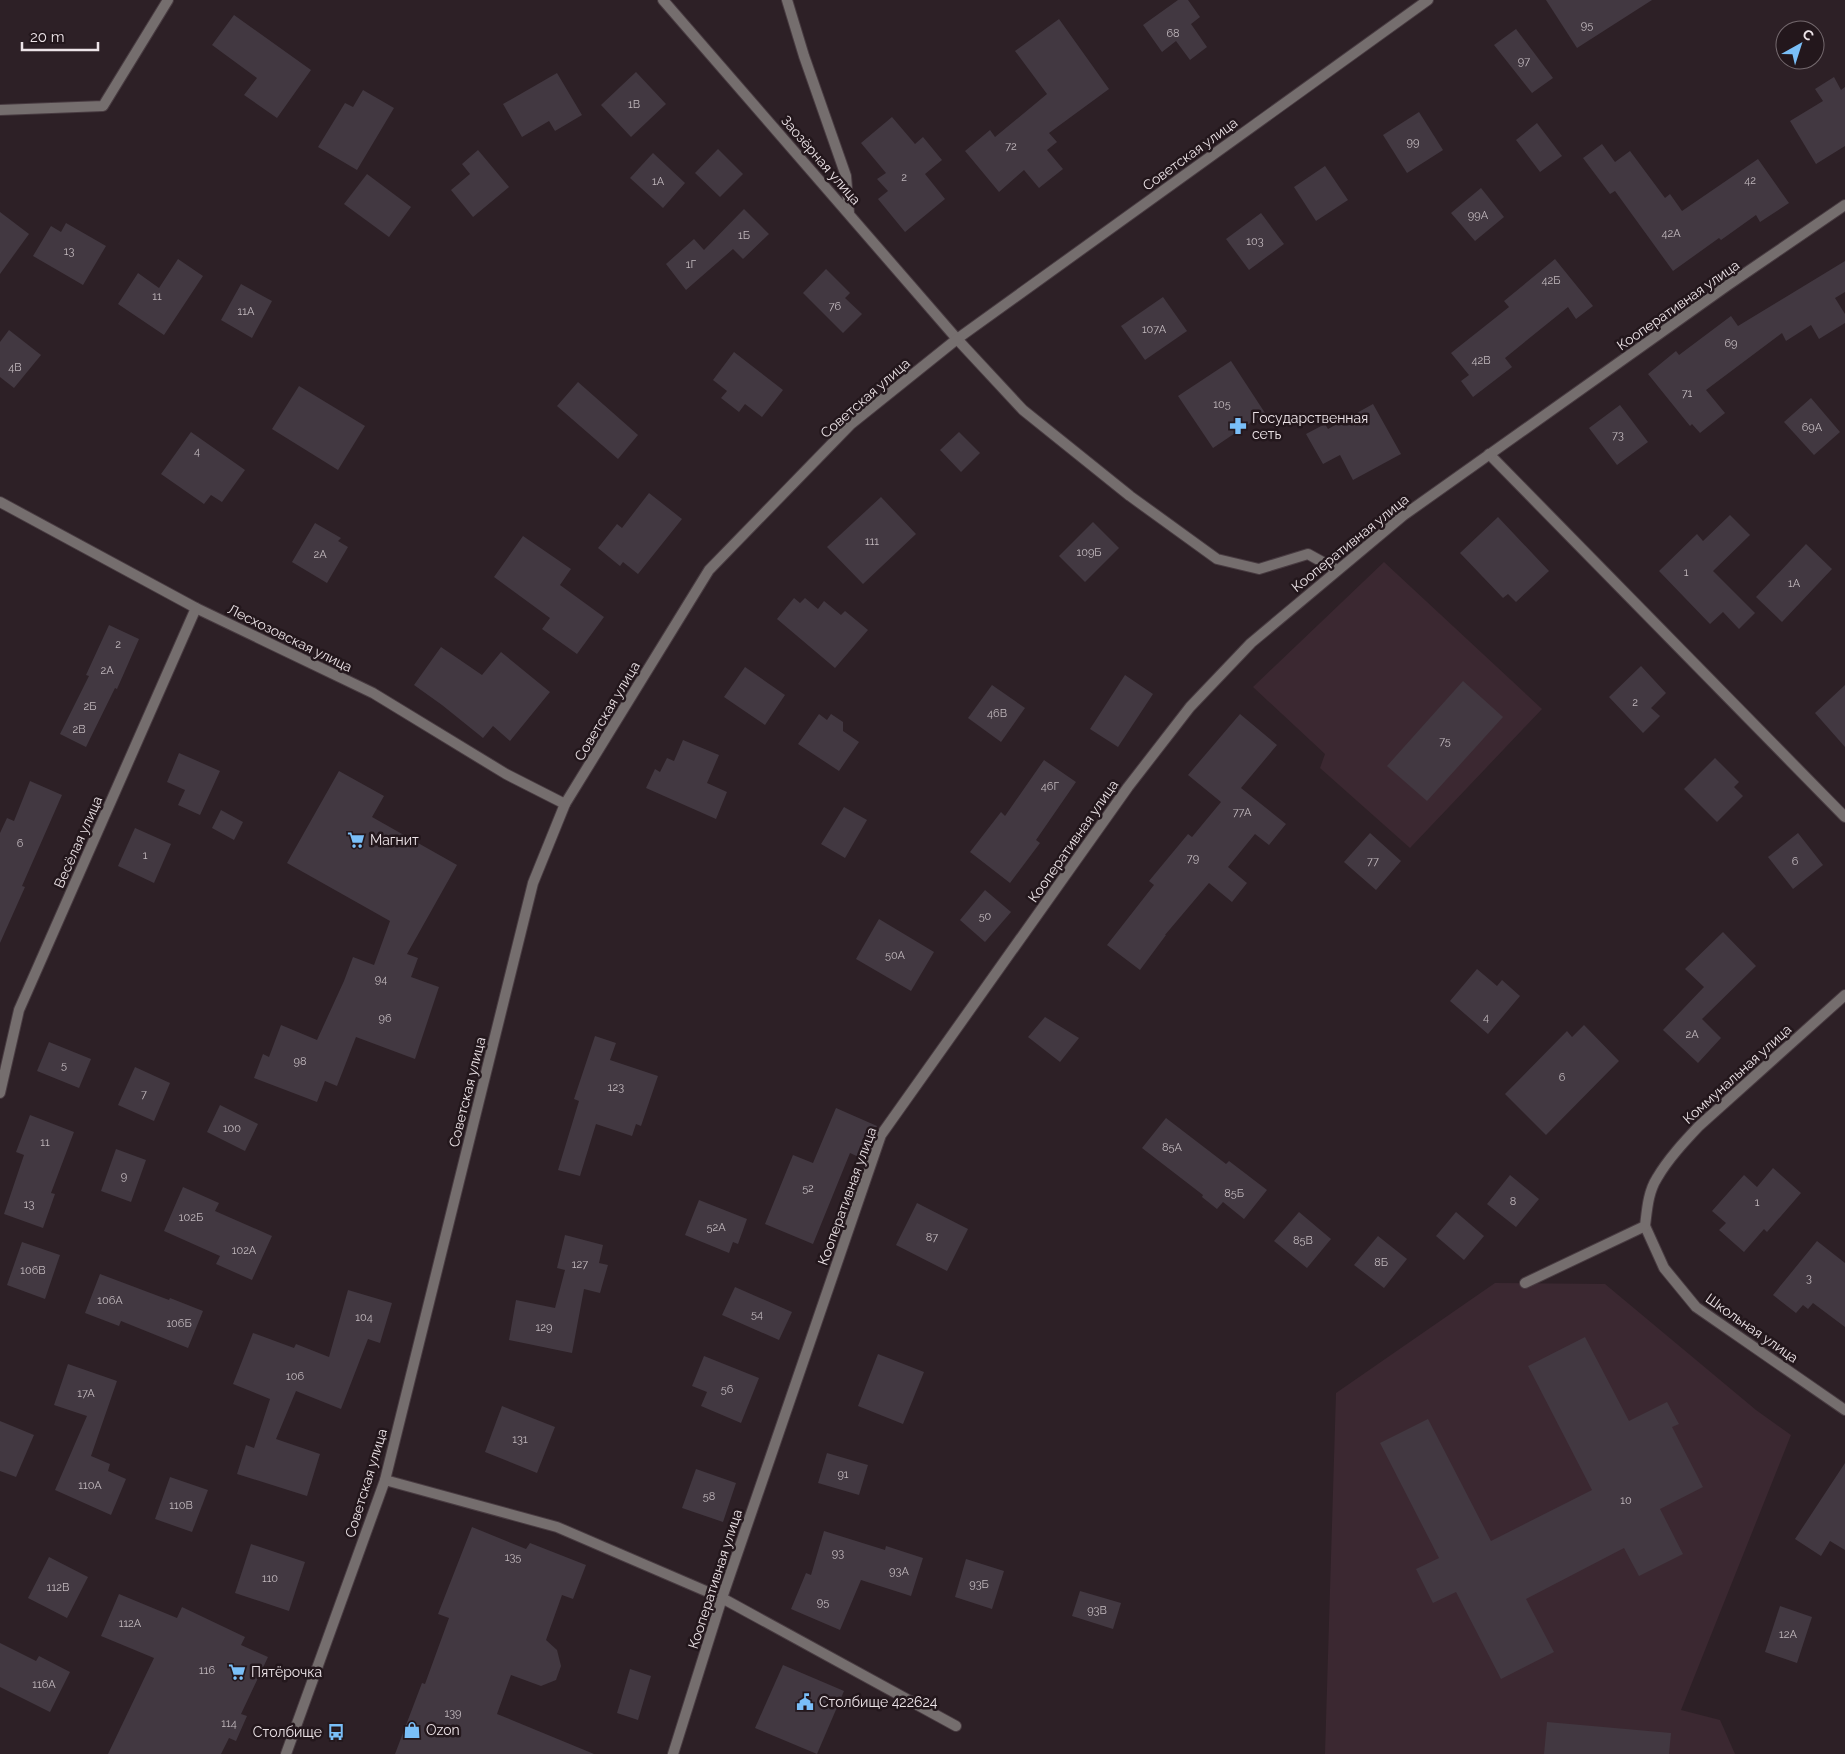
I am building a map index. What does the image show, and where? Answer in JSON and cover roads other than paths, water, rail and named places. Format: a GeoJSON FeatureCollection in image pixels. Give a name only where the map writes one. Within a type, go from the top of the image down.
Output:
{"type":"FeatureCollection","features":[{"type":"Feature","properties":{"kind":"street"},"geometry":{"type":"LineString","coordinates":[[0,110],[103,106],[168,0]]}},
{"type":"Feature","properties":{"kind":"street","name":"Заозёрная улица"},"geometry":{"type":"LineString","coordinates":[[663,0],[957,339],[1023,410],[1130,496],[1217,559],[1259,569],[1308,554],[1338,570]]}},
{"type":"Feature","properties":{"kind":"street"},"geometry":{"type":"LineString","coordinates":[[787,0],[804,56],[846,176],[849,214]]}},
{"type":"Feature","properties":{"kind":"street","name":"Советская улица"},"geometry":{"type":"LineString","coordinates":[[286,1754],[385,1480],[533,883],[566,804],[709,570],[851,424],[957,339],[1428,0]]}},
{"type":"Feature","properties":{"kind":"street","name":"Кооперативная улица"},"geometry":{"type":"LineString","coordinates":[[673,1754],[722,1598],[881,1135],[1128,787],[1190,708],[1251,643],[1404,515],[1728,285],[1845,205]]}},
{"type":"Feature","properties":{"kind":"street"},"geometry":{"type":"LineString","coordinates":[[1489,454],[1845,817]]}},
{"type":"Feature","properties":{"kind":"street","name":"Лесхозовская улица"},"geometry":{"type":"LineString","coordinates":[[0,502],[196,608],[373,693],[506,774],[566,804]]}},
{"type":"Feature","properties":{"kind":"street","name":"Весёлая улица"},"geometry":{"type":"LineString","coordinates":[[0,1093],[19,1010],[196,608]]}},
{"type":"Feature","properties":{"kind":"street","name":"Коммунальная улица"},"geometry":{"type":"LineString","coordinates":[[1645,1226],[1648,1201],[1656,1178],[1687,1139],[1699,1126],[1845,995]]}},
{"type":"Feature","properties":{"kind":"street"},"geometry":{"type":"LineString","coordinates":[[1525,1283],[1645,1226]]}},
{"type":"Feature","properties":{"kind":"street","name":"Школьная улица"},"geometry":{"type":"LineString","coordinates":[[1645,1226],[1664,1268],[1696,1307],[1845,1410]]}},
{"type":"Feature","properties":{"kind":"street"},"geometry":{"type":"LineString","coordinates":[[385,1480],[557,1527],[722,1598],[956,1726]]}},
{"type":"Feature","properties":{"kind":"place","name":"Государственная сеть"},"geometry":{"type":"Point","coordinates":[1238,426]}},
{"type":"Feature","properties":{"kind":"place","name":"Магнит"},"geometry":{"type":"Point","coordinates":[356,840]}},
{"type":"Feature","properties":{"kind":"place","name":"Пятёрочка"},"geometry":{"type":"Point","coordinates":[237,1672]}},
{"type":"Feature","properties":{"kind":"place","name":"Столбище 422624"},"geometry":{"type":"Point","coordinates":[805,1702]}},
{"type":"Feature","properties":{"kind":"place","name":"Ozon"},"geometry":{"type":"Point","coordinates":[412,1730]}},
{"type":"Feature","properties":{"kind":"place","name":"Столбище"},"geometry":{"type":"Point","coordinates":[336,1732]}}]}
